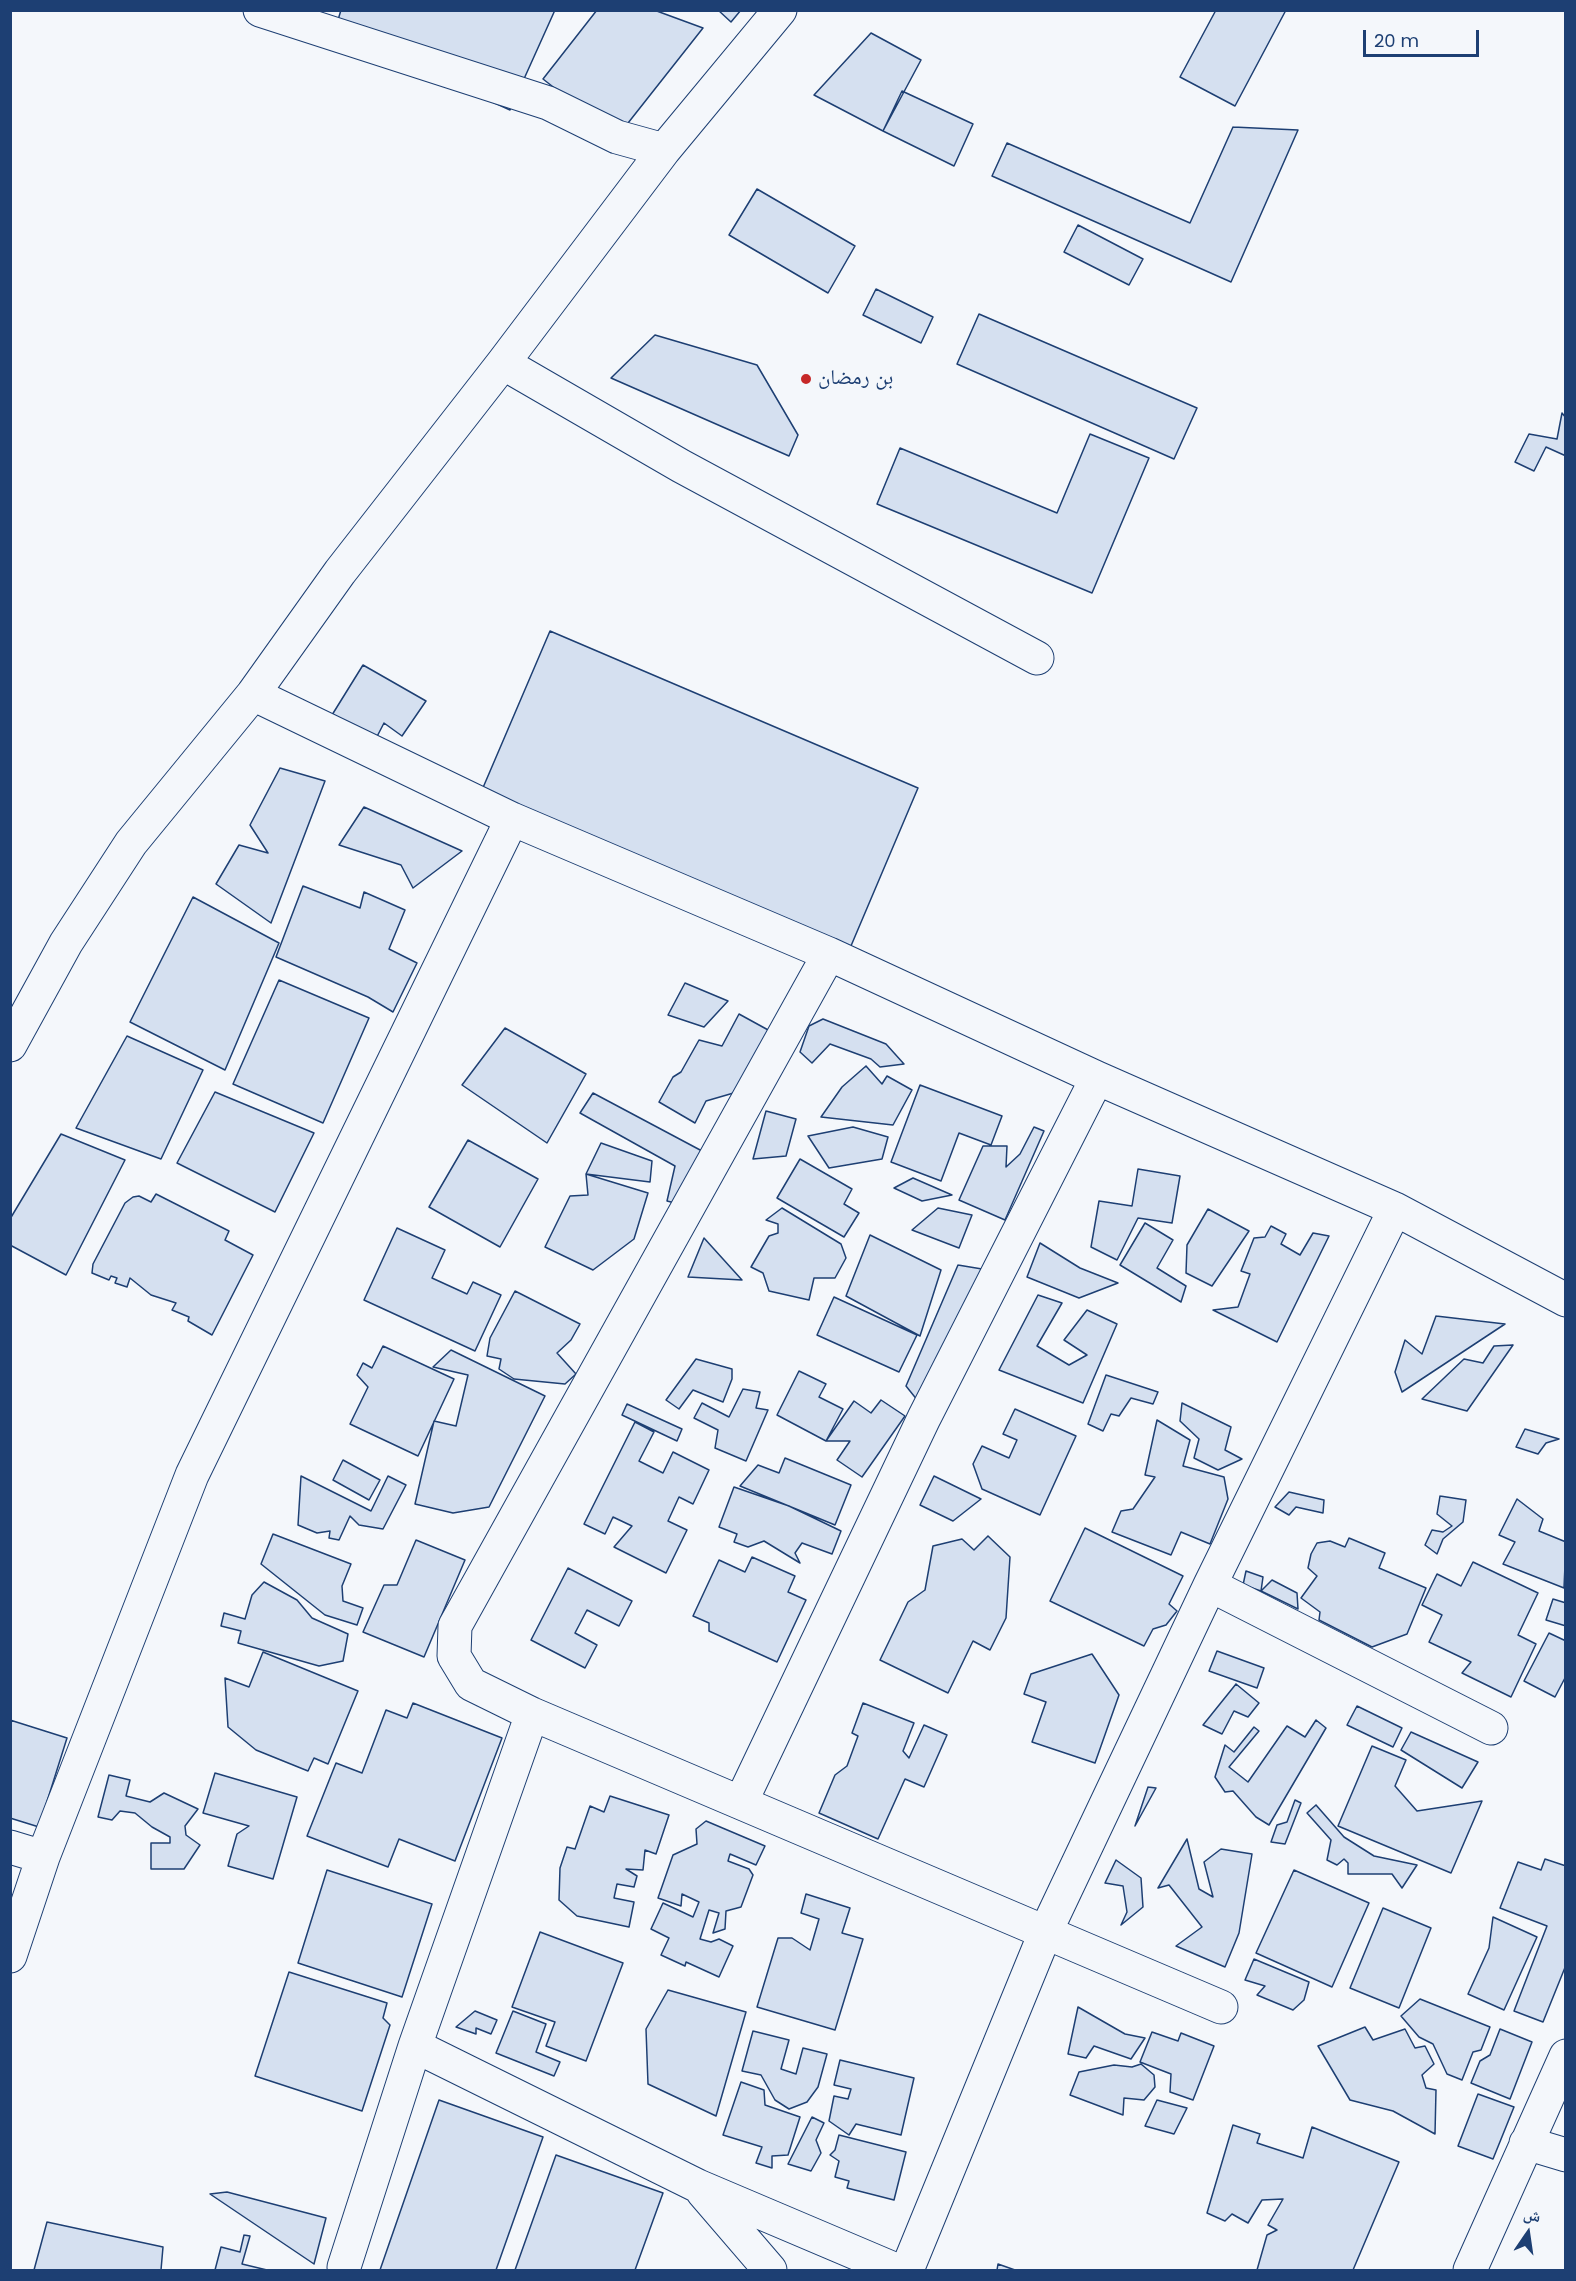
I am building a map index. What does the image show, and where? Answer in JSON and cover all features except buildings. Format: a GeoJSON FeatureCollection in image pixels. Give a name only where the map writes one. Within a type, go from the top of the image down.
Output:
{"type":"FeatureCollection","features":[{"type":"Feature","properties":{"kind":"street"},"geometry":{"type":"LineString","coordinates":[[261,10],[548,103],[617,137],[664,150]]}},
{"type":"Feature","properties":{"kind":"street"},"geometry":{"type":"LineString","coordinates":[[10,1045],[66,943],[131,843],[253,694],[340,572],[503,363],[664,150],[780,10]]}},
{"type":"Feature","properties":{"kind":"street"},"geometry":{"type":"LineString","coordinates":[[503,363],[681,466],[1037,658]]}},
{"type":"Feature","properties":{"kind":"street"},"geometry":{"type":"LineString","coordinates":[[253,694],[513,819],[829,954],[1097,1078],[1395,1209],[1566,1300]]}},
{"type":"Feature","properties":{"kind":"street"},"geometry":{"type":"LineString","coordinates":[[10,1956],[43,1857],[192,1475],[513,819]]}},
{"type":"Feature","properties":{"kind":"street"},"geometry":{"type":"LineString","coordinates":[[829,954],[455,1626],[454,1656],[471,1684],[532,1713],[1221,2007]]}},
{"type":"Feature","properties":{"kind":"street"},"geometry":{"type":"LineString","coordinates":[[741,1802],[924,1418],[1097,1078]]}},
{"type":"Feature","properties":{"kind":"street"},"geometry":{"type":"LineString","coordinates":[[907,2271],[1046,1931],[1210,1585],[1395,1209]]}},
{"type":"Feature","properties":{"kind":"street"},"geometry":{"type":"LineString","coordinates":[[1210,1585],[1491,1728]]}},
{"type":"Feature","properties":{"kind":"street"},"geometry":{"type":"LineString","coordinates":[[344,2267],[415,2046],[532,1713]]}},
{"type":"Feature","properties":{"kind":"street"},"geometry":{"type":"LineString","coordinates":[[10,1847],[43,1857]]}},
{"type":"Feature","properties":{"kind":"street"},"geometry":{"type":"LineString","coordinates":[[415,2046],[698,2186],[896,2271]]}},
{"type":"Feature","properties":{"kind":"street"},"geometry":{"type":"LineString","coordinates":[[1470,2271],[1566,2056]]}},
{"type":"Feature","properties":{"kind":"street"},"geometry":{"type":"LineString","coordinates":[[1526,2143],[1566,2156]]}},
{"type":"Feature","properties":{"kind":"street"},"geometry":{"type":"LineString","coordinates":[[698,2186],[770,2271]]}},
{"type":"Feature","properties":{"kind":"place","name":"بن رمضان"},"geometry":{"type":"Point","coordinates":[806,379]}}]}
